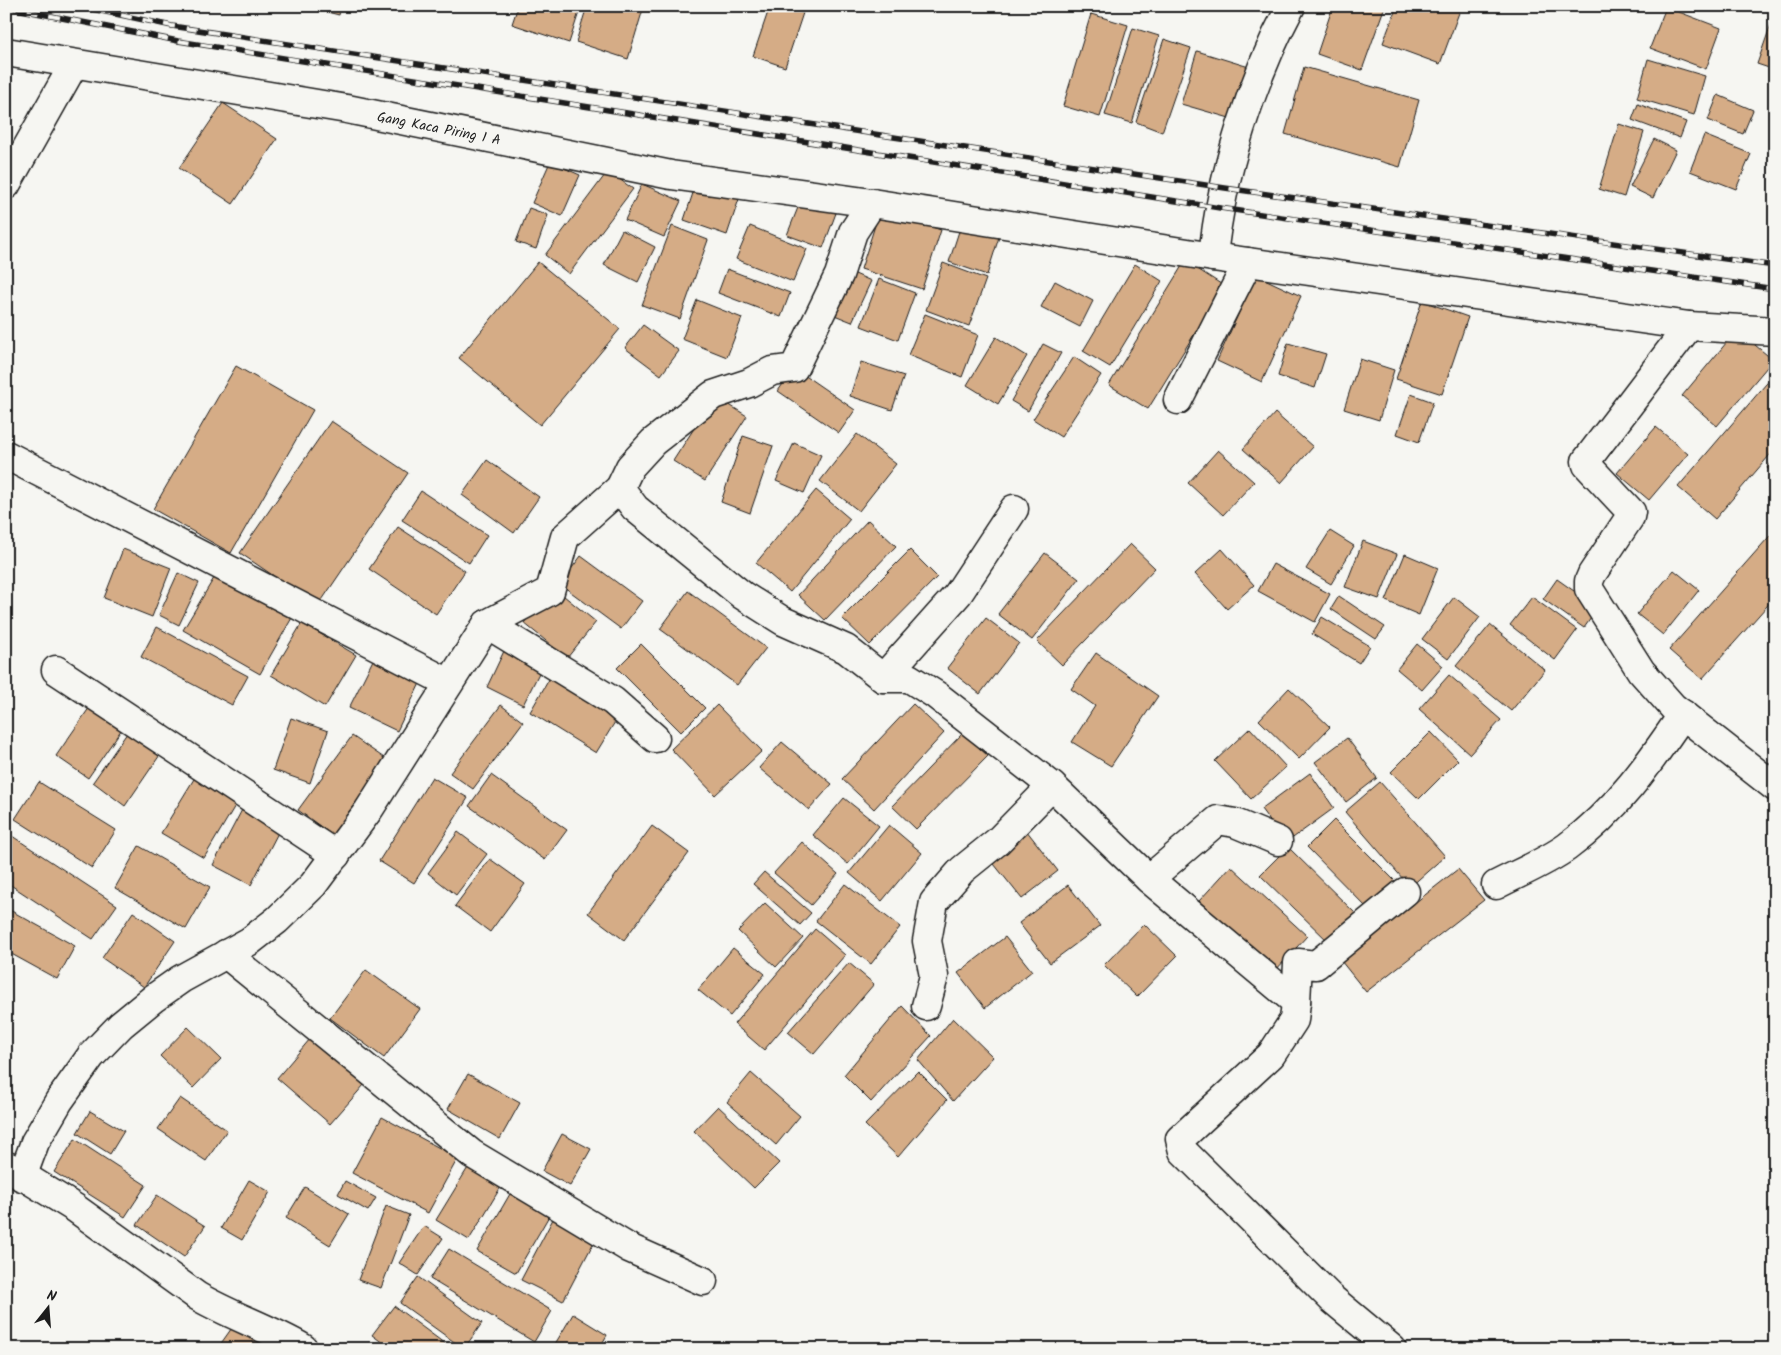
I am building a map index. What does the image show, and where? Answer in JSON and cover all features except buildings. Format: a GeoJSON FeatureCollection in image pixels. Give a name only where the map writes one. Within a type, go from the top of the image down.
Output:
{"type":"FeatureCollection","features":[{"type":"Feature","properties":{"kind":"street"},"geometry":{"type":"LineString","coordinates":[[1213,257],[1220,208],[1247,110],[1270,46],[1292,6]]}},
{"type":"Feature","properties":{"kind":"street","name":"Gang Kaca Piring 1 A"},"geometry":{"type":"LineString","coordinates":[[6,52],[347,109],[671,175],[872,203],[1213,257],[1689,326],[1775,331]]}},
{"type":"Feature","properties":{"kind":"street"},"geometry":{"type":"LineString","coordinates":[[6,185],[74,64]]}},
{"type":"Feature","properties":{"kind":"street"},"geometry":{"type":"LineString","coordinates":[[303,1348],[259,1325],[214,1306],[75,1208],[14,1171],[91,1056],[121,1025],[181,979],[250,941],[277,920],[313,886],[368,811],[487,624],[550,591],[566,538],[620,488],[630,467],[653,442],[713,395],[749,383],[772,371],[794,368],[815,319],[839,275],[853,232],[872,203]]}},
{"type":"Feature","properties":{"kind":"street"},"geometry":{"type":"LineString","coordinates":[[1178,400],[1248,262]]}},
{"type":"Feature","properties":{"kind":"street"},"geometry":{"type":"LineString","coordinates":[[1689,326],[1586,461],[1587,465],[1631,512],[1630,517],[1592,574],[1589,581],[1589,589],[1641,671],[1673,707],[1775,788]]}},
{"type":"Feature","properties":{"kind":"street"},"geometry":{"type":"LineString","coordinates":[[6,455],[449,683]]}},
{"type":"Feature","properties":{"kind":"street"},"geometry":{"type":"LineString","coordinates":[[620,488],[635,508],[742,594],[783,621],[846,650],[883,678],[909,678],[936,695],[1052,786],[1149,879],[1296,1002]]}},
{"type":"Feature","properties":{"kind":"street"},"geometry":{"type":"LineString","coordinates":[[883,678],[958,594],[1014,509]]}},
{"type":"Feature","properties":{"kind":"street"},"geometry":{"type":"LineString","coordinates":[[487,624],[613,701],[655,738]]}},
{"type":"Feature","properties":{"kind":"street"},"geometry":{"type":"LineString","coordinates":[[56,670],[336,855]]}},
{"type":"Feature","properties":{"kind":"street"},"geometry":{"type":"LineString","coordinates":[[1496,885],[1566,848],[1608,813],[1645,770],[1683,714]]}},
{"type":"Feature","properties":{"kind":"street"},"geometry":{"type":"LineString","coordinates":[[926,1006],[934,976],[927,941],[934,902],[962,870],[998,841],[1052,786]]}},
{"type":"Feature","properties":{"kind":"street"},"geometry":{"type":"LineString","coordinates":[[1149,879],[1218,820],[1235,823],[1278,841]]}},
{"type":"Feature","properties":{"kind":"street"},"geometry":{"type":"LineString","coordinates":[[1392,1349],[1325,1292],[1183,1151],[1180,1139],[1271,1055],[1294,1020],[1298,963],[1316,965],[1405,892]]}},
{"type":"Feature","properties":{"kind":"street"},"geometry":{"type":"LineString","coordinates":[[226,954],[472,1154],[629,1248],[703,1281]]}},
{"type":"Feature","properties":{"kind":"railway"},"geometry":{"type":"LineString","coordinates":[[78,6],[172,26],[1225,188],[1775,266]]}},
{"type":"Feature","properties":{"kind":"railway"},"geometry":{"type":"LineString","coordinates":[[6,7],[178,41],[1220,208],[1775,289]]}}]}
